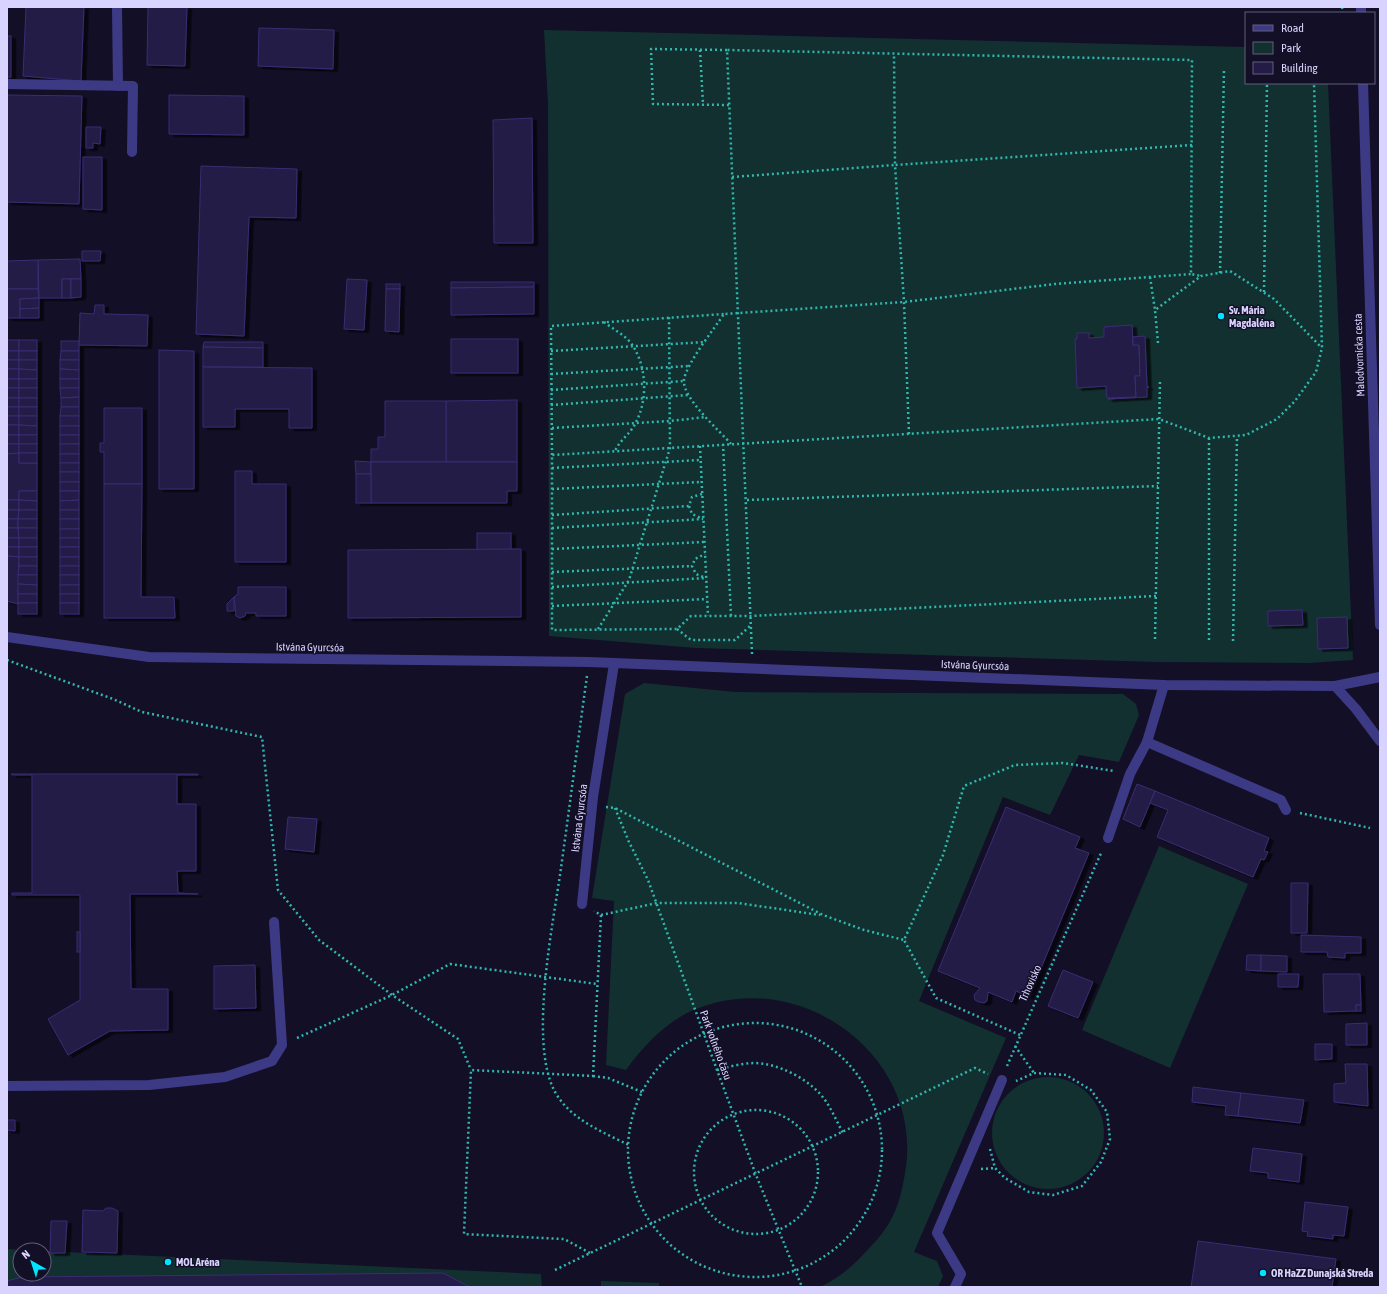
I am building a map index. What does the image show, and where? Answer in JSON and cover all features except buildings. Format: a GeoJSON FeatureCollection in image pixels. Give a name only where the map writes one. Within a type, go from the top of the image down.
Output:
{"type":"FeatureCollection","features":[{"type":"Feature","properties":{"kind":"street"},"geometry":{"type":"LineString","coordinates":[[117,7],[118,86]]}},
{"type":"Feature","properties":{"kind":"street"},"geometry":{"type":"LineString","coordinates":[[7,84],[133,86],[132,152]]}},
{"type":"Feature","properties":{"kind":"street","name":"Malodvornícka cesta"},"geometry":{"type":"LineString","coordinates":[[1363,84],[1380,625]]}},
{"type":"Feature","properties":{"kind":"street","name":"Istvána Gyurcsóa"},"geometry":{"type":"LineString","coordinates":[[7,637],[149,657],[614,664],[1164,685],[1335,686],[1380,677]]}},
{"type":"Feature","properties":{"kind":"street","name":"Istvána Gyurcsóa"},"geometry":{"type":"LineString","coordinates":[[582,904],[593,797],[614,664]]}},
{"type":"Feature","properties":{"kind":"street"},"geometry":{"type":"LineString","coordinates":[[1108,838],[1130,774],[1147,742],[1164,685]]}},
{"type":"Feature","properties":{"kind":"street"},"geometry":{"type":"LineString","coordinates":[[1335,686],[1356,709],[1380,741]]}},
{"type":"Feature","properties":{"kind":"street"},"geometry":{"type":"LineString","coordinates":[[1147,742],[1281,800],[1286,810]]}},
{"type":"Feature","properties":{"kind":"street"},"geometry":{"type":"LineString","coordinates":[[7,1086],[149,1085],[225,1077],[272,1061],[282,1045],[274,922]]}},
{"type":"Feature","properties":{"kind":"street"},"geometry":{"type":"LineString","coordinates":[[955,1287],[961,1274],[937,1233],[1002,1080]]}},
{"type":"Feature","properties":{"kind":"path"},"geometry":{"type":"LineString","coordinates":[[729,105],[653,104],[651,49],[1192,60],[1191,274]]}},
{"type":"Feature","properties":{"kind":"path"},"geometry":{"type":"LineString","coordinates":[[700,50],[703,104]]}},
{"type":"Feature","properties":{"kind":"path"},"geometry":{"type":"LineString","coordinates":[[727,50],[752,658]]}},
{"type":"Feature","properties":{"kind":"path"},"geometry":{"type":"LineString","coordinates":[[894,54],[895,165],[904,302],[909,434]]}},
{"type":"Feature","properties":{"kind":"path"},"geometry":{"type":"LineString","coordinates":[[1220,273],[1224,70]]}},
{"type":"Feature","properties":{"kind":"path"},"geometry":{"type":"LineString","coordinates":[[1264,292],[1267,84]]}},
{"type":"Feature","properties":{"kind":"path"},"geometry":{"type":"LineString","coordinates":[[552,455],[1159,419],[1209,438],[1237,437],[1246,435],[1277,419],[1295,400],[1316,372],[1322,348],[1314,84]]}},
{"type":"Feature","properties":{"kind":"path"},"geometry":{"type":"LineString","coordinates":[[732,176],[1192,145]]}},
{"type":"Feature","properties":{"kind":"path"},"geometry":{"type":"LineString","coordinates":[[751,625],[735,640],[691,640],[677,629],[552,630],[551,326],[904,302],[1055,284],[1191,274],[1201,276],[1230,271],[1274,299],[1322,348]]}},
{"type":"Feature","properties":{"kind":"path"},"geometry":{"type":"LineString","coordinates":[[1155,310],[1201,276]]}},
{"type":"Feature","properties":{"kind":"path"},"geometry":{"type":"LineString","coordinates":[[1150,278],[1158,343]]}},
{"type":"Feature","properties":{"kind":"path"},"geometry":{"type":"LineString","coordinates":[[724,314],[689,366],[684,381],[688,395],[731,444]]}},
{"type":"Feature","properties":{"kind":"path"},"geometry":{"type":"LineString","coordinates":[[598,630],[627,583],[633,569],[670,448],[669,317]]}},
{"type":"Feature","properties":{"kind":"path"},"geometry":{"type":"LineString","coordinates":[[604,322],[621,334],[633,346],[642,369],[644,384],[644,399],[637,422],[630,432],[619,442],[615,451]]}},
{"type":"Feature","properties":{"kind":"path"},"geometry":{"type":"LineString","coordinates":[[551,351],[706,342]]}},
{"type":"Feature","properties":{"kind":"path"},"geometry":{"type":"LineString","coordinates":[[551,374],[689,366]]}},
{"type":"Feature","properties":{"kind":"path"},"geometry":{"type":"LineString","coordinates":[[551,390],[684,381]]}},
{"type":"Feature","properties":{"kind":"path"},"geometry":{"type":"LineString","coordinates":[[1155,639],[1160,381]]}},
{"type":"Feature","properties":{"kind":"path"},"geometry":{"type":"LineString","coordinates":[[551,405],[670,398],[688,395]]}},
{"type":"Feature","properties":{"kind":"path"},"geometry":{"type":"LineString","coordinates":[[552,428],[670,421],[706,417]]}},
{"type":"Feature","properties":{"kind":"path"},"geometry":{"type":"LineString","coordinates":[[1233,641],[1237,437]]}},
{"type":"Feature","properties":{"kind":"path"},"geometry":{"type":"LineString","coordinates":[[1209,438],[1209,641]]}},
{"type":"Feature","properties":{"kind":"path"},"geometry":{"type":"LineString","coordinates":[[723,444],[731,616]]}},
{"type":"Feature","properties":{"kind":"path"},"geometry":{"type":"LineString","coordinates":[[700,446],[708,616]]}},
{"type":"Feature","properties":{"kind":"path"},"geometry":{"type":"LineString","coordinates":[[552,468],[700,460]]}},
{"type":"Feature","properties":{"kind":"path"},"geometry":{"type":"LineString","coordinates":[[552,489],[701,482]]}},
{"type":"Feature","properties":{"kind":"path"},"geometry":{"type":"LineString","coordinates":[[746,500],[1158,486]]}},
{"type":"Feature","properties":{"kind":"path"},"geometry":{"type":"LineString","coordinates":[[702,494],[692,497],[689,506],[692,514],[703,519]]}},
{"type":"Feature","properties":{"kind":"path"},"geometry":{"type":"LineString","coordinates":[[552,515],[689,506]]}},
{"type":"Feature","properties":{"kind":"path"},"geometry":{"type":"LineString","coordinates":[[552,528],[703,519]]}},
{"type":"Feature","properties":{"kind":"path"},"geometry":{"type":"LineString","coordinates":[[552,549],[704,542]]}},
{"type":"Feature","properties":{"kind":"path"},"geometry":{"type":"LineString","coordinates":[[705,554],[694,559],[692,566],[696,574],[706,578]]}},
{"type":"Feature","properties":{"kind":"path"},"geometry":{"type":"LineString","coordinates":[[552,572],[692,566]]}},
{"type":"Feature","properties":{"kind":"path"},"geometry":{"type":"LineString","coordinates":[[552,587],[706,578]]}},
{"type":"Feature","properties":{"kind":"path"},"geometry":{"type":"LineString","coordinates":[[677,629],[690,616],[751,616],[1156,596]]}},
{"type":"Feature","properties":{"kind":"path"},"geometry":{"type":"LineString","coordinates":[[552,606],[707,599]]}},
{"type":"Feature","properties":{"kind":"path"},"geometry":{"type":"LineString","coordinates":[[7,660],[113,699],[142,712],[262,737],[278,890],[319,940],[392,995],[458,1039],[472,1070],[464,1234],[564,1239],[590,1253]]}},
{"type":"Feature","properties":{"kind":"path"},"geometry":{"type":"LineString","coordinates":[[588,672],[546,977],[543,1039],[547,1074],[555,1092],[570,1110],[592,1127],[629,1145]]}},
{"type":"Feature","properties":{"kind":"path"},"geometry":{"type":"LineString","coordinates":[[904,940],[943,855],[964,786],[1015,764],[1063,763],[1130,774]]}},
{"type":"Feature","properties":{"kind":"path","name":"Park voľného času"},"geometry":{"type":"LineString","coordinates":[[802,1287],[797,1271],[756,1175],[703,1034],[657,903],[615,808],[823,915]]}},
{"type":"Feature","properties":{"kind":"path"},"geometry":{"type":"LineString","coordinates":[[1286,810],[1370,828]]}},
{"type":"Feature","properties":{"kind":"path","name":"Trhovisko"},"geometry":{"type":"LineString","coordinates":[[1002,1080],[1015,1046],[1108,838]]}},
{"type":"Feature","properties":{"kind":"path"},"geometry":{"type":"LineString","coordinates":[[582,904],[601,915],[657,903],[738,903],[823,915],[864,930],[904,940],[936,998],[1020,1035]]}},
{"type":"Feature","properties":{"kind":"path"},"geometry":{"type":"LineString","coordinates":[[593,1076],[601,915]]}},
{"type":"Feature","properties":{"kind":"path"},"geometry":{"type":"LineString","coordinates":[[282,1045],[392,995],[450,964],[597,984]]}},
{"type":"Feature","properties":{"kind":"path"},"geometry":{"type":"LineString","coordinates":[[748,1022],[789,1026],[826,1042],[856,1070],[876,1106],[884,1146],[878,1186],[861,1222],[832,1252],[797,1271],[753,1278],[710,1270],[672,1248],[644,1214],[629,1172],[629,1129],[642,1092],[643,1087],[671,1053],[709,1030],[748,1022]]}},
{"type":"Feature","properties":{"kind":"path"},"geometry":{"type":"LineString","coordinates":[[1015,1046],[1034,1073]]}},
{"type":"Feature","properties":{"kind":"path"},"geometry":{"type":"LineString","coordinates":[[717,1070],[739,1064],[764,1064],[786,1071],[807,1083],[824,1099],[843,1133]]}},
{"type":"Feature","properties":{"kind":"path"},"geometry":{"type":"LineString","coordinates":[[555,1270],[756,1175],[975,1068],[1012,1084],[1034,1073],[1066,1075],[1091,1090],[1106,1112],[1110,1139],[1101,1162],[1082,1186],[1054,1195],[1029,1192],[1005,1178],[994,1168],[983,1123]]}},
{"type":"Feature","properties":{"kind":"path"},"geometry":{"type":"LineString","coordinates":[[472,1070],[593,1076],[608,1078],[642,1092]]}},
{"type":"Feature","properties":{"kind":"path"},"geometry":{"type":"LineString","coordinates":[[757,1109],[778,1113],[797,1124],[810,1140],[813,1147],[818,1160],[818,1182],[811,1202],[798,1219],[779,1230],[760,1235],[740,1233],[722,1225],[707,1212],[697,1195],[693,1175],[695,1156],[704,1138],[717,1123],[733,1114],[757,1109]]}},
{"type":"Feature","properties":{"kind":"green space"},"geometry":{"type":"Polygon","coordinates":[[[544,30],[1245,47],[1245,84],[1328,84],[1353,660],[1309,663],[1156,662],[696,648],[549,636],[548,104],[544,30]]]}},
{"type":"Feature","properties":{"kind":"green space"},"geometry":{"type":"Polygon","coordinates":[[[644,683],[735,692],[1123,694],[1136,704],[1139,715],[1119,762],[1079,755],[1050,815],[1003,797],[919,1001],[1006,1038],[914,1252],[937,1261],[943,1276],[938,1287],[820,1287],[849,1268],[862,1256],[887,1227],[901,1194],[905,1173],[906,1130],[895,1090],[874,1056],[844,1029],[809,1009],[770,999],[728,1000],[687,1013],[669,1024],[653,1038],[626,1070],[606,1065],[614,901],[592,898],[625,694],[644,683]]]}},
{"type":"Feature","properties":{"kind":"green space"},"geometry":{"type":"Polygon","coordinates":[[[1159,846],[1248,884],[1170,1068],[1082,1030],[1159,846]]]}},
{"type":"Feature","properties":{"kind":"green space"},"geometry":{"type":"Polygon","coordinates":[[[1048,1077],[1070,1081],[1088,1093],[1100,1111],[1104,1133],[1100,1155],[1088,1173],[1070,1185],[1048,1189],[1026,1185],[1008,1173],[996,1155],[992,1133],[996,1111],[1008,1093],[1026,1081],[1048,1077]]]}},
{"type":"Feature","properties":{"kind":"green space","name":"MOL Aréna"},"geometry":{"type":"Polygon","coordinates":[[[7,1249],[12,1249],[12,1282],[52,1282],[52,1251],[541,1274],[542,1287],[7,1287],[7,1249]]]}},
{"type":"Feature","properties":{"kind":"green space"},"geometry":{"type":"Polygon","coordinates":[[[601,1281],[659,1283],[659,1287],[601,1287],[601,1281]]]}},
{"type":"Feature","properties":{"kind":"place","name":"Sv. Mária Magdaléna"},"geometry":{"type":"Point","coordinates":[1221,316]}},
{"type":"Feature","properties":{"kind":"place","name":"MOL Aréna"},"geometry":{"type":"Point","coordinates":[168,1262]}},
{"type":"Feature","properties":{"kind":"place","name":"OR HaZZ Dunajská Streda"},"geometry":{"type":"Point","coordinates":[1263,1273]}}]}
